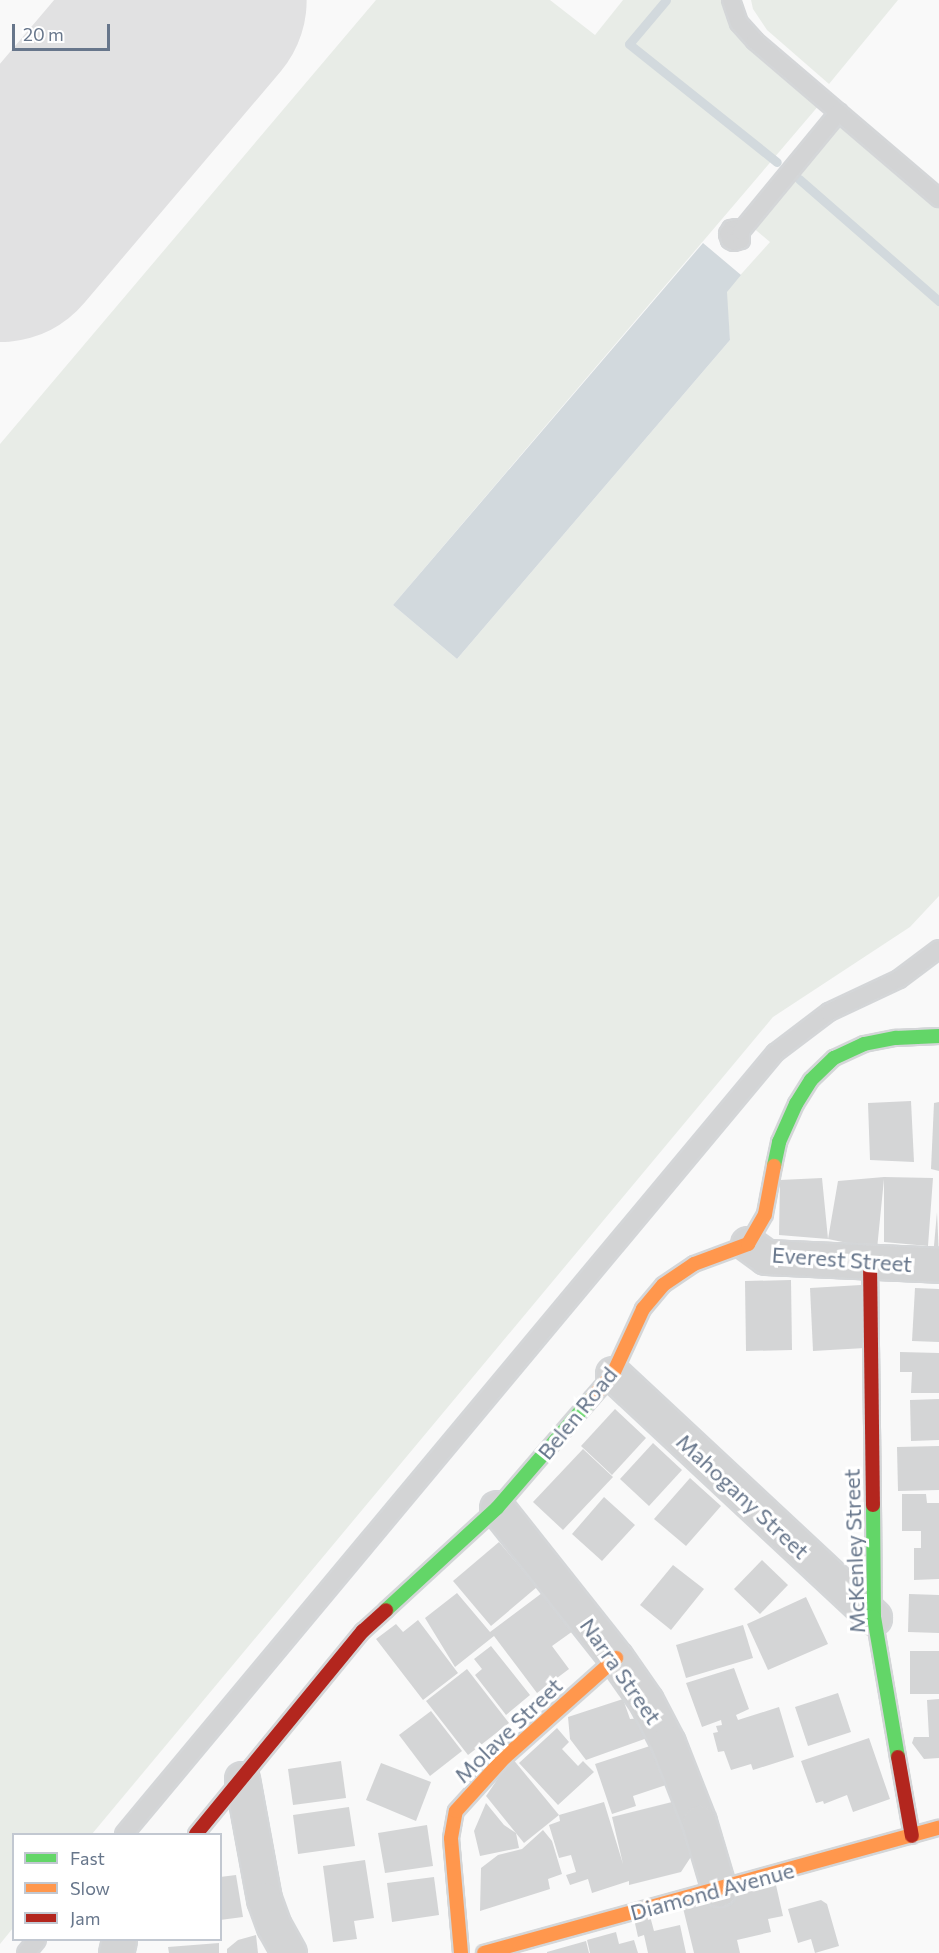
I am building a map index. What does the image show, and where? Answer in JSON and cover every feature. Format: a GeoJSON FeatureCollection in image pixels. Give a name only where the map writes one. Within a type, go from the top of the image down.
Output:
{"type":"FeatureCollection","features":[{"type":"Feature","properties":{"kind":"street"},"geometry":{"type":"LineString","coordinates":[[748,1244],[765,1215],[779,1142],[795,1104],[811,1080],[834,1058],[864,1044],[896,1038],[939,1036]]}},
{"type":"Feature","properties":{"kind":"street","name":"Everest Street"},"geometry":{"type":"LineString","coordinates":[[748,1244],[766,1257],[939,1265]]}},
{"type":"Feature","properties":{"kind":"street","name":"Belen Road"},"geometry":{"type":"LineString","coordinates":[[197,1833],[363,1631],[497,1508],[613,1374],[643,1309],[663,1286],[694,1264],[748,1244]]}},
{"type":"Feature","properties":{"kind":"street","name":"McKenley Street"},"geometry":{"type":"LineString","coordinates":[[870,1263],[873,1617],[912,1836]]}},
{"type":"Feature","properties":{"kind":"street","name":"Mahogany Street"},"geometry":{"type":"LineString","coordinates":[[613,1374],[873,1617]]}},
{"type":"Feature","properties":{"kind":"street","name":"Narra Street"},"geometry":{"type":"LineString","coordinates":[[497,1508],[616,1658],[646,1701],[668,1743],[699,1822],[719,1889]]}},
{"type":"Feature","properties":{"kind":"street","name":"Molave Street"},"geometry":{"type":"LineString","coordinates":[[461,1953],[451,1838],[452,1822],[456,1811],[505,1757],[616,1658]]}},
{"type":"Feature","properties":{"kind":"street"},"geometry":{"type":"LineString","coordinates":[[242,1779],[264,1899],[274,1926],[289,1953]]}},
{"type":"Feature","properties":{"kind":"street","name":"Diamond Avenue"},"geometry":{"type":"LineString","coordinates":[[484,1953],[939,1828]]}},
{"type":"Feature","properties":{"kind":"lane"},"geometry":{"type":"LineString","coordinates":[[730,0],[739,23],[755,41],[939,198]]}},
{"type":"Feature","properties":{"kind":"lane"},"geometry":{"type":"LineString","coordinates":[[741,231],[839,112]]}},
{"type":"Feature","properties":{"kind":"lane"},"geometry":{"type":"LineString","coordinates":[[125,1833],[776,1053],[829,1012],[899,979],[939,949]]}},
{"type":"Feature","properties":{"kind":"lane"},"geometry":{"type":"LineString","coordinates":[[26,1953],[36,1941]]}},
{"type":"Feature","properties":{"kind":"shaded area"},"geometry":{"type":"Polygon","coordinates":[[[376,0],[550,0],[595,35],[623,0],[721,0],[726,17],[738,35],[820,104],[393,605],[457,659],[730,340],[726,291],[770,242],[744,220],[836,114],[939,203],[939,896],[910,927],[773,1017],[93,1833],[12,1833],[12,1929],[0,1944],[0,444],[376,0]]]}},
{"type":"Feature","properties":{"kind":"shaded area"},"geometry":{"type":"Polygon","coordinates":[[[751,0],[898,0],[829,84],[767,30],[753,9],[751,0]]]}},
{"type":"Feature","properties":{"kind":"shaded area"},"geometry":{"type":"Polygon","coordinates":[[[703,243],[741,275],[727,292],[730,340],[457,659],[393,605],[703,243]]]}},
{"type":"Feature","properties":{"kind":"building"},"geometry":{"type":"Polygon","coordinates":[[[911,1101],[914,1162],[870,1160],[868,1103],[911,1101]]]}},
{"type":"Feature","properties":{"kind":"building"},"geometry":{"type":"Polygon","coordinates":[[[939,1102],[939,1171],[931,1169],[934,1103],[939,1102]]]}},
{"type":"Feature","properties":{"kind":"building"},"geometry":{"type":"Polygon","coordinates":[[[884,1177],[933,1178],[928,1246],[884,1242],[884,1179],[877,1249],[828,1239],[838,1181],[884,1177]]]}},
{"type":"Feature","properties":{"kind":"building"},"geometry":{"type":"Polygon","coordinates":[[[822,1178],[828,1239],[779,1235],[780,1180],[822,1178]]]}},
{"type":"Feature","properties":{"kind":"building"},"geometry":{"type":"Polygon","coordinates":[[[937,1212],[939,1257],[933,1257],[937,1212]]]}},
{"type":"Feature","properties":{"kind":"building"},"geometry":{"type":"Polygon","coordinates":[[[791,1280],[792,1350],[746,1351],[745,1281],[791,1280]]]}},
{"type":"Feature","properties":{"kind":"building"},"geometry":{"type":"Polygon","coordinates":[[[861,1285],[865,1348],[813,1351],[810,1288],[861,1285]]]}},
{"type":"Feature","properties":{"kind":"building"},"geometry":{"type":"Polygon","coordinates":[[[915,1288],[939,1289],[939,1342],[912,1341],[915,1288]]]}},
{"type":"Feature","properties":{"kind":"building"},"geometry":{"type":"Polygon","coordinates":[[[900,1352],[939,1353],[939,1393],[911,1393],[912,1372],[900,1372],[900,1352]]]}},
{"type":"Feature","properties":{"kind":"building"},"geometry":{"type":"Polygon","coordinates":[[[939,1399],[939,1440],[911,1441],[910,1400],[939,1399]]]}},
{"type":"Feature","properties":{"kind":"building"},"geometry":{"type":"Polygon","coordinates":[[[615,1409],[646,1438],[612,1475],[581,1446],[615,1409]]]}},
{"type":"Feature","properties":{"kind":"building"},"geometry":{"type":"Polygon","coordinates":[[[653,1443],[682,1470],[649,1506],[620,1479],[653,1443]]]}},
{"type":"Feature","properties":{"kind":"building"},"geometry":{"type":"Polygon","coordinates":[[[939,1446],[939,1490],[898,1491],[897,1447],[939,1446]]]}},
{"type":"Feature","properties":{"kind":"building"},"geometry":{"type":"Polygon","coordinates":[[[583,1449],[613,1477],[563,1530],[533,1502],[583,1449]]]}},
{"type":"Feature","properties":{"kind":"building"},"geometry":{"type":"Polygon","coordinates":[[[690,1478],[721,1506],[686,1546],[654,1519],[690,1478]]]}},
{"type":"Feature","properties":{"kind":"building"},"geometry":{"type":"Polygon","coordinates":[[[902,1494],[926,1494],[927,1503],[939,1503],[939,1579],[914,1580],[914,1548],[921,1548],[921,1531],[902,1531],[902,1494]]]}},
{"type":"Feature","properties":{"kind":"building"},"geometry":{"type":"Polygon","coordinates":[[[604,1497],[635,1525],[602,1561],[572,1534],[604,1497]]]}},
{"type":"Feature","properties":{"kind":"building"},"geometry":{"type":"Polygon","coordinates":[[[499,1542],[537,1587],[491,1626],[453,1581],[499,1542]]]}},
{"type":"Feature","properties":{"kind":"building"},"geometry":{"type":"Polygon","coordinates":[[[762,1560],[788,1585],[760,1614],[734,1589],[762,1560]]]}},
{"type":"Feature","properties":{"kind":"building"},"geometry":{"type":"Polygon","coordinates":[[[673,1565],[704,1589],[671,1630],[640,1605],[673,1565]]]}},
{"type":"Feature","properties":{"kind":"building"},"geometry":{"type":"Polygon","coordinates":[[[550,1587],[580,1626],[552,1646],[569,1669],[537,1693],[494,1636],[455,1667],[425,1618],[457,1593],[490,1632],[550,1587]]]}},
{"type":"Feature","properties":{"kind":"building"},"geometry":{"type":"Polygon","coordinates":[[[909,1594],[939,1595],[939,1633],[908,1632],[909,1594]]]}},
{"type":"Feature","properties":{"kind":"building"},"geometry":{"type":"Polygon","coordinates":[[[806,1597],[828,1644],[768,1670],[747,1624],[806,1597]]]}},
{"type":"Feature","properties":{"kind":"building"},"geometry":{"type":"Polygon","coordinates":[[[418,1620],[458,1673],[423,1700],[376,1639],[396,1624],[403,1632],[418,1620]]]}},
{"type":"Feature","properties":{"kind":"building"},"geometry":{"type":"Polygon","coordinates":[[[743,1625],[753,1658],[686,1678],[676,1645],[743,1625]]]}},
{"type":"Feature","properties":{"kind":"building"},"geometry":{"type":"Polygon","coordinates":[[[491,1646],[530,1695],[506,1715],[475,1675],[482,1669],[474,1659],[491,1646]]]}},
{"type":"Feature","properties":{"kind":"building"},"geometry":{"type":"Polygon","coordinates":[[[910,1651],[939,1651],[939,1694],[910,1694],[910,1651]]]}},
{"type":"Feature","properties":{"kind":"building"},"geometry":{"type":"Polygon","coordinates":[[[734,1668],[749,1709],[736,1715],[738,1720],[779,1707],[794,1757],[753,1770],[751,1764],[731,1770],[724,1751],[718,1752],[713,1733],[718,1732],[716,1726],[722,1725],[721,1720],[702,1727],[686,1683],[734,1668]]]}},
{"type":"Feature","properties":{"kind":"building"},"geometry":{"type":"Polygon","coordinates":[[[467,1669],[509,1723],[468,1755],[426,1701],[467,1669]]]}},
{"type":"Feature","properties":{"kind":"building"},"geometry":{"type":"Polygon","coordinates":[[[838,1693],[851,1732],[808,1746],[795,1707],[838,1693]]]}},
{"type":"Feature","properties":{"kind":"building"},"geometry":{"type":"Polygon","coordinates":[[[623,1699],[630,1719],[643,1718],[650,1737],[586,1760],[570,1739],[568,1717],[623,1699]]]}},
{"type":"Feature","properties":{"kind":"building"},"geometry":{"type":"Polygon","coordinates":[[[939,1699],[939,1758],[924,1759],[912,1743],[914,1737],[929,1737],[927,1700],[939,1699]]]}},
{"type":"Feature","properties":{"kind":"building"},"geometry":{"type":"Polygon","coordinates":[[[431,1711],[462,1751],[430,1776],[399,1735],[431,1711]]]}},
{"type":"Feature","properties":{"kind":"building"},"geometry":{"type":"Polygon","coordinates":[[[557,1728],[569,1742],[562,1749],[578,1766],[583,1761],[594,1772],[558,1805],[519,1763],[557,1728]]]}},
{"type":"Feature","properties":{"kind":"building"},"geometry":{"type":"Polygon","coordinates":[[[869,1738],[890,1799],[853,1812],[847,1795],[824,1804],[823,1801],[816,1803],[801,1761],[869,1738]]]}},
{"type":"Feature","properties":{"kind":"building"},"geometry":{"type":"Polygon","coordinates":[[[656,1744],[669,1784],[633,1796],[636,1806],[612,1814],[595,1764],[656,1744]]]}},
{"type":"Feature","properties":{"kind":"building"},"geometry":{"type":"Polygon","coordinates":[[[512,1758],[559,1815],[524,1843],[486,1796],[512,1758]]]}},
{"type":"Feature","properties":{"kind":"building"},"geometry":{"type":"Polygon","coordinates":[[[341,1761],[346,1798],[293,1805],[288,1769],[341,1761]]]}},
{"type":"Feature","properties":{"kind":"building"},"geometry":{"type":"Polygon","coordinates":[[[381,1763],[431,1782],[416,1821],[366,1800],[381,1763]]]}},
{"type":"Feature","properties":{"kind":"building"},"geometry":{"type":"Polygon","coordinates":[[[688,1798],[700,1843],[681,1872],[629,1885],[629,1881],[592,1893],[588,1879],[570,1885],[566,1875],[576,1872],[571,1855],[559,1858],[549,1825],[560,1821],[559,1815],[604,1802],[623,1864],[612,1817],[688,1798]]]}},
{"type":"Feature","properties":{"kind":"building"},"geometry":{"type":"Polygon","coordinates":[[[486,1803],[504,1825],[516,1833],[519,1848],[480,1856],[474,1831],[486,1803]]]}},
{"type":"Feature","properties":{"kind":"building"},"geometry":{"type":"Polygon","coordinates":[[[349,1807],[355,1846],[298,1854],[293,1815],[349,1807]]]}},
{"type":"Feature","properties":{"kind":"building"},"geometry":{"type":"Polygon","coordinates":[[[427,1825],[433,1866],[385,1873],[378,1833],[427,1825]]]}},
{"type":"Feature","properties":{"kind":"building"},"geometry":{"type":"Polygon","coordinates":[[[543,1830],[552,1841],[562,1874],[548,1879],[550,1889],[480,1911],[481,1868],[498,1855],[522,1849],[543,1830]]]}},
{"type":"Feature","properties":{"kind":"building"},"geometry":{"type":"Polygon","coordinates":[[[365,1860],[374,1918],[354,1921],[357,1939],[333,1942],[323,1866],[365,1860]]]}},
{"type":"Feature","properties":{"kind":"building"},"geometry":{"type":"Polygon","coordinates":[[[236,1875],[243,1917],[222,1920],[222,1877],[236,1875]]]}},
{"type":"Feature","properties":{"kind":"building"},"geometry":{"type":"Polygon","coordinates":[[[434,1877],[439,1915],[392,1922],[387,1883],[434,1877]]]}},
{"type":"Feature","properties":{"kind":"building"},"geometry":{"type":"Polygon","coordinates":[[[776,1885],[783,1916],[768,1919],[771,1932],[737,1940],[740,1953],[694,1953],[683,1908],[776,1885]]]}},
{"type":"Feature","properties":{"kind":"building"},"geometry":{"type":"Polygon","coordinates":[[[821,1900],[827,1904],[839,1946],[815,1953],[811,1939],[798,1943],[788,1909],[821,1900]]]}},
{"type":"Feature","properties":{"kind":"building"},"geometry":{"type":"Polygon","coordinates":[[[650,1916],[654,1931],[680,1925],[686,1953],[648,1953],[644,1935],[638,1937],[634,1919],[650,1916]]]}},
{"type":"Feature","properties":{"kind":"building"},"geometry":{"type":"Polygon","coordinates":[[[616,1932],[619,1944],[634,1940],[638,1953],[590,1953],[587,1940],[616,1932]]]}},
{"type":"Feature","properties":{"kind":"building"},"geometry":{"type":"Polygon","coordinates":[[[256,1935],[258,1953],[227,1953],[227,1949],[238,1940],[256,1935]]]}},
{"type":"Feature","properties":{"kind":"building"},"geometry":{"type":"Polygon","coordinates":[[[586,1941],[589,1953],[547,1953],[547,1952],[586,1941]]]}},
{"type":"Feature","properties":{"kind":"building"},"geometry":{"type":"Polygon","coordinates":[[[219,1943],[219,1953],[169,1953],[168,1947],[219,1943]]]}},
{"type":"Feature","properties":{"kind":"waterway"},"geometry":{"type":"LineString","coordinates":[[666,0],[629,44],[777,162]]}},
{"type":"Feature","properties":{"kind":"waterway"},"geometry":{"type":"LineString","coordinates":[[799,179],[939,301]]}},
{"type":"Feature","properties":{"kind":"runway"},"geometry":{"type":"LineString","coordinates":[[0,232],[197,0]]}},
{"type":"Feature","properties":{"kind":"traffic: fast"},"geometry":{"type":"LineString","coordinates":[[774,1166],[779,1142],[796,1104],[811,1080],[834,1058],[864,1044],[896,1038],[939,1036]]}},
{"type":"Feature","properties":{"kind":"traffic: fast"},"geometry":{"type":"LineString","coordinates":[[386,1610],[497,1508],[592,1398]]}},
{"type":"Feature","properties":{"kind":"traffic: fast"},"geometry":{"type":"LineString","coordinates":[[873,1505],[874,1617],[898,1757]]}},
{"type":"Feature","properties":{"kind":"traffic: slow"},"geometry":{"type":"LineString","coordinates":[[592,1398],[613,1374],[643,1309],[663,1285],[694,1264],[748,1244],[765,1214],[774,1166]]}},
{"type":"Feature","properties":{"kind":"traffic: slow"},"geometry":{"type":"LineString","coordinates":[[461,1953],[451,1838],[456,1811],[505,1757],[616,1658]]}},
{"type":"Feature","properties":{"kind":"traffic: slow"},"geometry":{"type":"LineString","coordinates":[[484,1953],[939,1828]]}},
{"type":"Feature","properties":{"kind":"traffic: jam"},"geometry":{"type":"LineString","coordinates":[[870,1263],[873,1505]]}},
{"type":"Feature","properties":{"kind":"traffic: jam"},"geometry":{"type":"LineString","coordinates":[[197,1833],[363,1631],[386,1610]]}},
{"type":"Feature","properties":{"kind":"traffic: jam"},"geometry":{"type":"LineString","coordinates":[[898,1757],[912,1836]]}}]}
